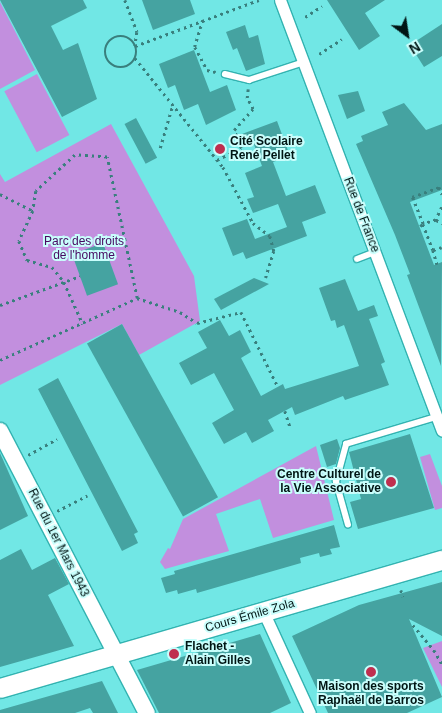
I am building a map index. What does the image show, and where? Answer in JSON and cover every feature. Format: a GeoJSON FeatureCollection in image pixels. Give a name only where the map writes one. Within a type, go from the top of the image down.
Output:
{"type":"FeatureCollection","features":[{"type":"Feature","properties":{"kind":"main road","name":"Cours Émile Zola"},"geometry":{"type":"LineString","coordinates":[[0,688],[442,560]]}},
{"type":"Feature","properties":{"kind":"street","name":"Rue de France"},"geometry":{"type":"LineString","coordinates":[[280,0],[442,431]]}},
{"type":"Feature","properties":{"kind":"street","name":"Rue du 1er Mars 1943"},"geometry":{"type":"LineString","coordinates":[[0,430],[147,713]]}},
{"type":"Feature","properties":{"kind":"street"},"geometry":{"type":"LineString","coordinates":[[263,611],[310,713]]}},
{"type":"Feature","properties":{"kind":"lane"},"geometry":{"type":"LineString","coordinates":[[225,74],[249,80],[304,62]]}},
{"type":"Feature","properties":{"kind":"lane"},"geometry":{"type":"LineString","coordinates":[[356,258],[375,252]]}},
{"type":"Feature","properties":{"kind":"lane"},"geometry":{"type":"LineString","coordinates":[[348,525],[336,482],[346,444],[436,417]]}},
{"type":"Feature","properties":{"kind":"path"},"geometry":{"type":"LineString","coordinates":[[246,0],[247,4]]}},
{"type":"Feature","properties":{"kind":"path"},"geometry":{"type":"LineString","coordinates":[[135,46],[259,0]]}},
{"type":"Feature","properties":{"kind":"path"},"geometry":{"type":"LineString","coordinates":[[126,1],[137,32],[135,58],[234,183],[253,223],[270,236],[274,251],[266,278]]}},
{"type":"Feature","properties":{"kind":"path"},"geometry":{"type":"LineString","coordinates":[[305,17],[322,6]]}},
{"type":"Feature","properties":{"kind":"path"},"geometry":{"type":"LineString","coordinates":[[203,20],[195,47],[199,58],[206,70],[225,74]]}},
{"type":"Feature","properties":{"kind":"path"},"geometry":{"type":"LineString","coordinates":[[135,46],[130,39],[120,36],[110,40],[105,50],[110,64],[119,68],[128,66],[135,58]]}},
{"type":"Feature","properties":{"kind":"path"},"geometry":{"type":"LineString","coordinates":[[319,54],[342,39]]}},
{"type":"Feature","properties":{"kind":"path"},"geometry":{"type":"LineString","coordinates":[[217,160],[241,148],[234,130],[253,109],[248,98],[249,80]]}},
{"type":"Feature","properties":{"kind":"path"},"geometry":{"type":"LineString","coordinates":[[160,148],[172,107]]}},
{"type":"Feature","properties":{"kind":"path"},"geometry":{"type":"LineString","coordinates":[[83,324],[64,282],[52,267],[27,260],[19,241],[33,211],[36,191],[75,155],[107,157],[137,298]]}},
{"type":"Feature","properties":{"kind":"path"},"geometry":{"type":"LineString","coordinates":[[436,264],[433,250],[421,225],[412,197],[441,187],[442,194]]}},
{"type":"Feature","properties":{"kind":"path"},"geometry":{"type":"LineString","coordinates":[[0,194],[33,211]]}},
{"type":"Feature","properties":{"kind":"path"},"geometry":{"type":"LineString","coordinates":[[436,220],[442,207]]}},
{"type":"Feature","properties":{"kind":"path"},"geometry":{"type":"LineString","coordinates":[[421,225],[436,220],[442,223]]}},
{"type":"Feature","properties":{"kind":"path"},"geometry":{"type":"LineString","coordinates":[[433,250],[442,247]]}},
{"type":"Feature","properties":{"kind":"path"},"geometry":{"type":"LineString","coordinates":[[0,305],[80,276]]}},
{"type":"Feature","properties":{"kind":"path"},"geometry":{"type":"LineString","coordinates":[[0,360],[137,298],[180,312],[197,323],[241,312],[278,387]]}},
{"type":"Feature","properties":{"kind":"path"},"geometry":{"type":"LineString","coordinates":[[284,411],[291,429]]}},
{"type":"Feature","properties":{"kind":"path"},"geometry":{"type":"LineString","coordinates":[[16,461],[57,439]]}},
{"type":"Feature","properties":{"kind":"path"},"geometry":{"type":"LineString","coordinates":[[45,517],[87,496]]}},
{"type":"Feature","properties":{"kind":"path"},"geometry":{"type":"LineString","coordinates":[[401,590],[403,597]]}},
{"type":"Feature","properties":{"kind":"path"},"geometry":{"type":"LineString","coordinates":[[413,625],[434,650],[442,664]]}},
{"type":"Feature","properties":{"kind":"green space"},"geometry":{"type":"Polygon","coordinates":[[[0,2],[35,70],[0,89],[0,2]]]}},
{"type":"Feature","properties":{"kind":"green space"},"geometry":{"type":"Polygon","coordinates":[[[37,74],[69,135],[37,152],[4,91],[37,74]]]}},
{"type":"Feature","properties":{"kind":"green space","name":"Parc des droits de l'homme"},"geometry":{"type":"Polygon","coordinates":[[[111,124],[194,276],[200,321],[139,355],[122,324],[0,385],[0,174],[5,182],[111,124]]]}},
{"type":"Feature","properties":{"kind":"green space"},"geometry":{"type":"Polygon","coordinates":[[[316,446],[334,520],[273,538],[260,499],[216,514],[229,551],[165,569],[160,562],[168,548],[170,549],[183,519],[316,446]]]}},
{"type":"Feature","properties":{"kind":"green space"},"geometry":{"type":"Polygon","coordinates":[[[430,454],[442,486],[442,508],[435,510],[420,457],[430,454]]]}},
{"type":"Feature","properties":{"kind":"green space"},"geometry":{"type":"Polygon","coordinates":[[[442,641],[442,687],[423,648],[442,641]]]}},
{"type":"Feature","properties":{"kind":"building"},"geometry":{"type":"Polygon","coordinates":[[[0,0],[83,0],[87,8],[51,26],[63,50],[78,43],[97,99],[62,117],[0,0]]]}},
{"type":"Feature","properties":{"kind":"building"},"geometry":{"type":"Polygon","coordinates":[[[142,0],[190,0],[195,14],[153,30],[142,0]]]}},
{"type":"Feature","properties":{"kind":"building"},"geometry":{"type":"Polygon","coordinates":[[[327,0],[385,0],[365,13],[380,36],[359,50],[327,0]]]}},
{"type":"Feature","properties":{"kind":"building"},"geometry":{"type":"Polygon","coordinates":[[[442,24],[442,56],[424,67],[410,45],[442,24]]]}},
{"type":"Feature","properties":{"kind":"building"},"geometry":{"type":"Polygon","coordinates":[[[245,25],[249,38],[258,35],[265,64],[246,71],[237,48],[233,50],[226,32],[245,25]]]}},
{"type":"Feature","properties":{"kind":"building"},"geometry":{"type":"Polygon","coordinates":[[[194,50],[210,92],[227,85],[236,110],[206,125],[198,104],[184,110],[175,85],[168,88],[159,64],[194,50]]]}},
{"type":"Feature","properties":{"kind":"building"},"geometry":{"type":"Polygon","coordinates":[[[358,91],[365,111],[347,119],[338,95],[358,91]]]}},
{"type":"Feature","properties":{"kind":"building"},"geometry":{"type":"Polygon","coordinates":[[[404,103],[426,130],[442,124],[442,190],[410,202],[434,265],[442,262],[441,366],[407,275],[410,274],[356,144],[363,141],[361,136],[388,125],[382,112],[404,103]]]}},
{"type":"Feature","properties":{"kind":"building"},"geometry":{"type":"Polygon","coordinates":[[[136,118],[157,158],[146,164],[125,124],[136,118]]]}},
{"type":"Feature","properties":{"kind":"building"},"geometry":{"type":"Polygon","coordinates":[[[277,121],[290,156],[273,162],[286,196],[315,185],[326,213],[302,222],[307,236],[246,259],[243,252],[233,256],[222,228],[247,219],[255,239],[287,227],[278,204],[253,213],[247,199],[254,197],[245,173],[262,166],[253,142],[246,145],[242,134],[277,121]]]}},
{"type":"Feature","properties":{"kind":"building"},"geometry":{"type":"Polygon","coordinates":[[[103,243],[118,284],[87,296],[72,254],[103,243]]]}},
{"type":"Feature","properties":{"kind":"building"},"geometry":{"type":"Polygon","coordinates":[[[254,278],[269,284],[221,310],[214,299],[254,278]]]}},
{"type":"Feature","properties":{"kind":"building"},"geometry":{"type":"Polygon","coordinates":[[[345,279],[358,311],[374,305],[378,316],[369,319],[385,362],[381,364],[389,385],[345,400],[343,396],[295,415],[292,407],[268,420],[274,431],[252,443],[246,432],[224,444],[212,423],[234,410],[214,373],[191,385],[179,363],[207,348],[198,332],[220,320],[229,336],[240,330],[251,352],[241,358],[261,396],[283,384],[285,389],[359,366],[344,325],[337,328],[335,320],[331,321],[319,288],[345,279]]]}},
{"type":"Feature","properties":{"kind":"building"},"geometry":{"type":"Polygon","coordinates":[[[122,324],[218,497],[183,517],[87,343],[122,324]]]}},
{"type":"Feature","properties":{"kind":"building"},"geometry":{"type":"Polygon","coordinates":[[[58,378],[138,532],[134,534],[138,543],[122,551],[38,389],[58,378]]]}},
{"type":"Feature","properties":{"kind":"building","name":"Centre Culturel de la Vie Associative"},"geometry":{"type":"Polygon","coordinates":[[[410,434],[434,508],[358,529],[350,502],[361,499],[349,452],[410,434]]]}},
{"type":"Feature","properties":{"kind":"building"},"geometry":{"type":"Polygon","coordinates":[[[337,439],[340,448],[336,464],[327,467],[320,445],[337,439]]]}},
{"type":"Feature","properties":{"kind":"building"},"geometry":{"type":"Polygon","coordinates":[[[0,453],[28,516],[0,530],[0,453]]]}},
{"type":"Feature","properties":{"kind":"building"},"geometry":{"type":"Polygon","coordinates":[[[334,525],[340,547],[330,549],[332,554],[320,557],[319,553],[300,558],[301,563],[197,593],[196,589],[178,594],[177,590],[166,593],[161,578],[175,574],[174,571],[334,525]]]}},
{"type":"Feature","properties":{"kind":"building"},"geometry":{"type":"Polygon","coordinates":[[[21,549],[32,570],[55,558],[69,584],[48,595],[74,646],[0,667],[0,560],[21,549]]]}},
{"type":"Feature","properties":{"kind":"building","name":"Maison des sports Raphaël de Barros"},"geometry":{"type":"Polygon","coordinates":[[[442,582],[442,636],[409,619],[442,697],[407,713],[328,713],[292,636],[359,605],[442,582]]]}},
{"type":"Feature","properties":{"kind":"building"},"geometry":{"type":"Polygon","coordinates":[[[260,634],[291,703],[270,713],[159,713],[137,670],[260,634]]]}},
{"type":"Feature","properties":{"kind":"building"},"geometry":{"type":"Polygon","coordinates":[[[102,681],[118,713],[93,713],[90,708],[75,713],[0,713],[0,710],[102,681]]]}},
{"type":"Feature","properties":{"kind":"place","name":"Cité Scolaire René Pellet"},"geometry":{"type":"Point","coordinates":[220,149]}},
{"type":"Feature","properties":{"kind":"place","name":"Centre Culturel de la Vie Associative"},"geometry":{"type":"Point","coordinates":[391,482]}},
{"type":"Feature","properties":{"kind":"place","name":"Flachet - Alain Gilles"},"geometry":{"type":"Point","coordinates":[174,654]}},
{"type":"Feature","properties":{"kind":"place","name":"Maison des sports Raphaël de Barros"},"geometry":{"type":"Point","coordinates":[371,672]}}]}
